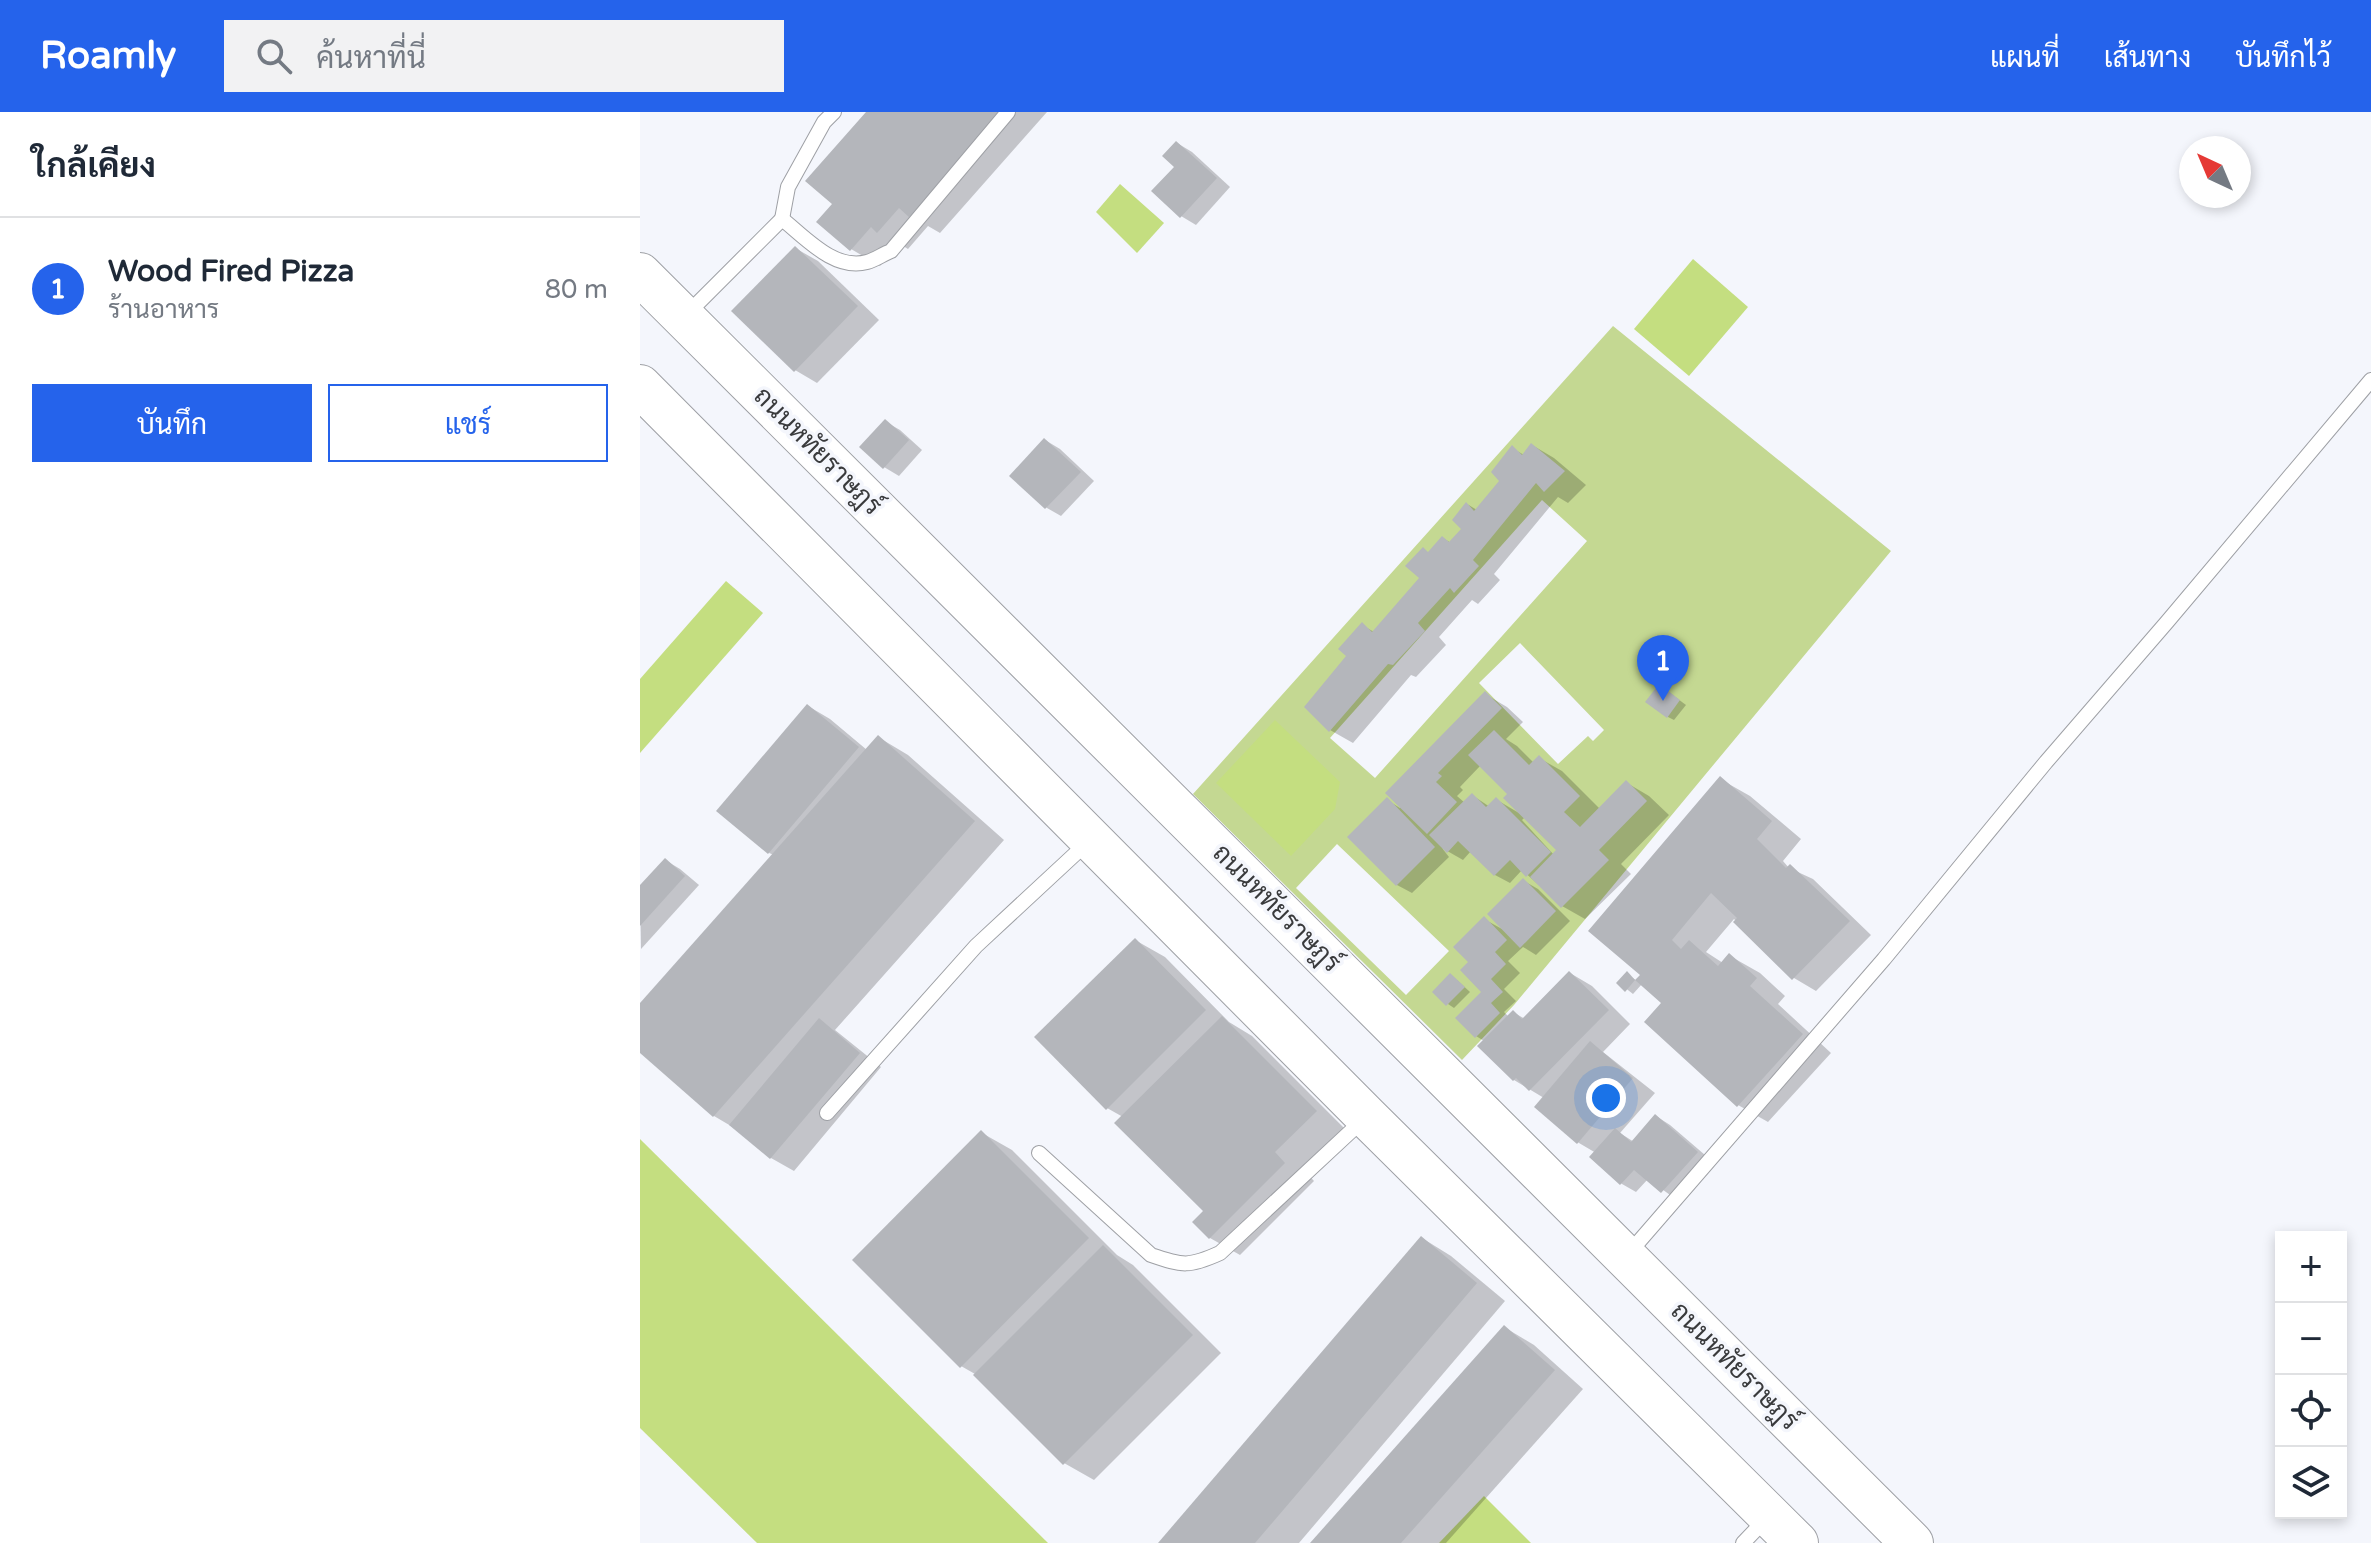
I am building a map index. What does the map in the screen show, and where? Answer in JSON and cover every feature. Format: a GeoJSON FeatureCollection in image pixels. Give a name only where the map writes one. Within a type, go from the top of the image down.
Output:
{"type":"FeatureCollection","features":[{"type":"Feature","properties":{"kind":"main road","name":"ถนนหทัยราษฎร์"},"geometry":{"type":"LineString","coordinates":[[640,274],[1912,1543]]}},
{"type":"Feature","properties":{"kind":"main road"},"geometry":{"type":"LineString","coordinates":[[640,386],[1367,1117],[1770,1534]]}},
{"type":"Feature","properties":{"kind":"lane"},"geometry":{"type":"LineString","coordinates":[[684,317],[782,219],[788,187],[824,122],[834,112]]}},
{"type":"Feature","properties":{"kind":"lane"},"geometry":{"type":"LineString","coordinates":[[782,219],[844,263],[865,263],[891,251],[1008,112]]}},
{"type":"Feature","properties":{"kind":"lane"},"geometry":{"type":"LineString","coordinates":[[1626,1256],[1884,959],[2046,762],[2371,380]]}},
{"type":"Feature","properties":{"kind":"lane"},"geometry":{"type":"LineString","coordinates":[[827,1113],[976,946],[1090,840]]}},
{"type":"Feature","properties":{"kind":"lane"},"geometry":{"type":"LineString","coordinates":[[1039,1153],[1151,1255],[1193,1265],[1220,1253],[1367,1117]]}},
{"type":"Feature","properties":{"kind":"shaded area"},"geometry":{"type":"Polygon","coordinates":[[[1120,184],[1164,223],[1137,253],[1096,212],[1120,184]]]}},
{"type":"Feature","properties":{"kind":"shaded area"},"geometry":{"type":"Polygon","coordinates":[[[1693,259],[1748,307],[1689,376],[1634,329],[1693,259]]]}},
{"type":"Feature","properties":{"kind":"shaded area"},"geometry":{"type":"Polygon","coordinates":[[[1613,326],[1891,551],[1514,1005],[1462,1060],[1193,794],[1613,326]],[[1542,500],[1330,738],[1375,778],[1587,541],[1542,500]],[[1520,643],[1479,683],[1558,764],[1588,736],[1593,741],[1604,730],[1520,643]],[[1337,844],[1296,888],[1406,995],[1449,951],[1337,844]]]}},
{"type":"Feature","properties":{"kind":"shaded area"},"geometry":{"type":"Polygon","coordinates":[[[726,581],[763,613],[640,753],[640,679],[726,581]]]}},
{"type":"Feature","properties":{"kind":"shaded area"},"geometry":{"type":"Polygon","coordinates":[[[1275,720],[1340,782],[1335,809],[1291,856],[1216,783],[1275,720]]]}},
{"type":"Feature","properties":{"kind":"shaded area"},"geometry":{"type":"Polygon","coordinates":[[[640,1139],[1048,1543],[757,1543],[640,1428],[640,1139]]]}},
{"type":"Feature","properties":{"kind":"shaded area"},"geometry":{"type":"Polygon","coordinates":[[[1484,1496],[1531,1543],[1439,1543],[1484,1496]]]}},
{"type":"Feature","properties":{"kind":"building"},"geometry":{"type":"Polygon","coordinates":[[[866,112],[1002,112],[909,217],[899,208],[877,233],[871,227],[850,251],[816,222],[832,204],[805,181],[866,112]]]}},
{"type":"Feature","properties":{"kind":"building"},"geometry":{"type":"Polygon","coordinates":[[[1176,141],[1217,178],[1180,218],[1151,191],[1174,167],[1162,156],[1176,141]]]}},
{"type":"Feature","properties":{"kind":"building"},"geometry":{"type":"Polygon","coordinates":[[[795,246],[858,306],[794,372],[731,311],[795,246]]]}},
{"type":"Feature","properties":{"kind":"building"},"geometry":{"type":"Polygon","coordinates":[[[885,419],[909,440],[883,469],[859,447],[885,419]]]}},
{"type":"Feature","properties":{"kind":"building"},"geometry":{"type":"Polygon","coordinates":[[[1044,438],[1081,472],[1045,509],[1009,476],[1044,438]]]}},
{"type":"Feature","properties":{"kind":"building"},"geometry":{"type":"Polygon","coordinates":[[[1531,443],[1565,471],[1544,492],[1536,483],[1473,560],[1479,566],[1454,593],[1450,588],[1418,623],[1425,631],[1393,665],[1388,664],[1329,732],[1304,707],[1346,656],[1338,649],[1362,622],[1372,632],[1419,578],[1405,566],[1423,547],[1428,552],[1442,536],[1449,542],[1461,529],[1452,520],[1466,502],[1474,511],[1499,481],[1491,472],[1512,445],[1522,455],[1531,443]]]}},
{"type":"Feature","properties":{"kind":"building"},"geometry":{"type":"Polygon","coordinates":[[[1659,684],[1680,700],[1667,718],[1645,702],[1659,684]]]}},
{"type":"Feature","properties":{"kind":"building"},"geometry":{"type":"Polygon","coordinates":[[[1485,691],[1502,708],[1438,773],[1442,776],[1436,782],[1457,802],[1427,834],[1385,793],[1485,691]]]}},
{"type":"Feature","properties":{"kind":"building"},"geometry":{"type":"Polygon","coordinates":[[[807,704],[859,747],[768,854],[716,811],[807,704]]]}},
{"type":"Feature","properties":{"kind":"building"},"geometry":{"type":"Polygon","coordinates":[[[1494,730],[1529,765],[1539,755],[1580,796],[1564,812],[1580,827],[1626,780],[1647,801],[1599,850],[1609,860],[1561,908],[1530,877],[1556,850],[1503,798],[1507,794],[1468,755],[1494,730]]]}},
{"type":"Feature","properties":{"kind":"building"},"geometry":{"type":"Polygon","coordinates":[[[878,735],[975,821],[713,1117],[640,1053],[640,1003],[878,735]]]}},
{"type":"Feature","properties":{"kind":"building"},"geometry":{"type":"Polygon","coordinates":[[[1720,776],[1772,821],[1757,839],[1786,868],[1790,864],[1850,921],[1792,980],[1733,922],[1737,918],[1711,893],[1672,940],[1681,949],[1689,940],[1718,966],[1729,953],[1757,978],[1750,986],[1803,1034],[1737,1107],[1644,1022],[1661,1003],[1635,980],[1640,975],[1588,931],[1720,776]]]}},
{"type":"Feature","properties":{"kind":"building"},"geometry":{"type":"Polygon","coordinates":[[[1472,793],[1486,807],[1496,797],[1551,852],[1526,877],[1510,860],[1494,876],[1458,841],[1447,853],[1429,835],[1472,793]]]}},
{"type":"Feature","properties":{"kind":"building"},"geometry":{"type":"Polygon","coordinates":[[[1387,797],[1435,847],[1396,886],[1347,837],[1387,797]]]}},
{"type":"Feature","properties":{"kind":"building"},"geometry":{"type":"Polygon","coordinates":[[[665,858],[685,876],[640,926],[640,885],[665,858]]]}},
{"type":"Feature","properties":{"kind":"building"},"geometry":{"type":"Polygon","coordinates":[[[1523,878],[1556,911],[1520,948],[1487,914],[1523,878]]]}},
{"type":"Feature","properties":{"kind":"building"},"geometry":{"type":"Polygon","coordinates":[[[1484,916],[1507,940],[1495,952],[1506,964],[1491,979],[1503,992],[1491,1003],[1500,1013],[1475,1038],[1455,1018],[1481,992],[1460,970],[1468,962],[1453,947],[1484,916]]]}},
{"type":"Feature","properties":{"kind":"building"},"geometry":{"type":"Polygon","coordinates":[[[1135,938],[1206,1010],[1106,1110],[1034,1037],[1135,938]]]}},
{"type":"Feature","properties":{"kind":"building"},"geometry":{"type":"Polygon","coordinates":[[[1569,971],[1609,1010],[1529,1091],[1516,1078],[1513,1081],[1477,1046],[1513,1010],[1522,1019],[1569,971]]]}},
{"type":"Feature","properties":{"kind":"building"},"geometry":{"type":"Polygon","coordinates":[[[1627,971],[1635,980],[1625,992],[1616,983],[1627,971]]]}},
{"type":"Feature","properties":{"kind":"building"},"geometry":{"type":"Polygon","coordinates":[[[1450,973],[1465,987],[1446,1006],[1432,992],[1450,973]]]}},
{"type":"Feature","properties":{"kind":"building"},"geometry":{"type":"Polygon","coordinates":[[[1222,1016],[1317,1111],[1275,1152],[1285,1163],[1209,1239],[1192,1222],[1203,1211],[1114,1123],[1222,1016]]]}},
{"type":"Feature","properties":{"kind":"building"},"geometry":{"type":"Polygon","coordinates":[[[819,1018],[860,1053],[770,1159],[729,1125],[819,1018]]]}},
{"type":"Feature","properties":{"kind":"building"},"geometry":{"type":"Polygon","coordinates":[[[1590,1041],[1633,1078],[1577,1144],[1534,1107],[1590,1041]]]}},
{"type":"Feature","properties":{"kind":"building"},"geometry":{"type":"Polygon","coordinates":[[[1655,1114],[1698,1152],[1661,1193],[1634,1170],[1620,1185],[1589,1157],[1615,1128],[1631,1142],[1655,1114]]]}},
{"type":"Feature","properties":{"kind":"building"},"geometry":{"type":"Polygon","coordinates":[[[981,1130],[1089,1238],[960,1368],[852,1260],[981,1130]]]}},
{"type":"Feature","properties":{"kind":"building"},"geometry":{"type":"Polygon","coordinates":[[[1421,1236],[1477,1283],[1255,1543],[1158,1543],[1421,1236]]]}},
{"type":"Feature","properties":{"kind":"building"},"geometry":{"type":"Polygon","coordinates":[[[1103,1245],[1193,1335],[1063,1465],[973,1375],[1103,1245]]]}},
{"type":"Feature","properties":{"kind":"building"},"geometry":{"type":"Polygon","coordinates":[[[1504,1325],[1555,1370],[1401,1543],[1310,1543],[1504,1325]]]}},
{"type":"Feature","properties":{"kind":"place","name":"Wood Fired Pizza"},"geometry":{"type":"Point","coordinates":[1663,701]}}]}
